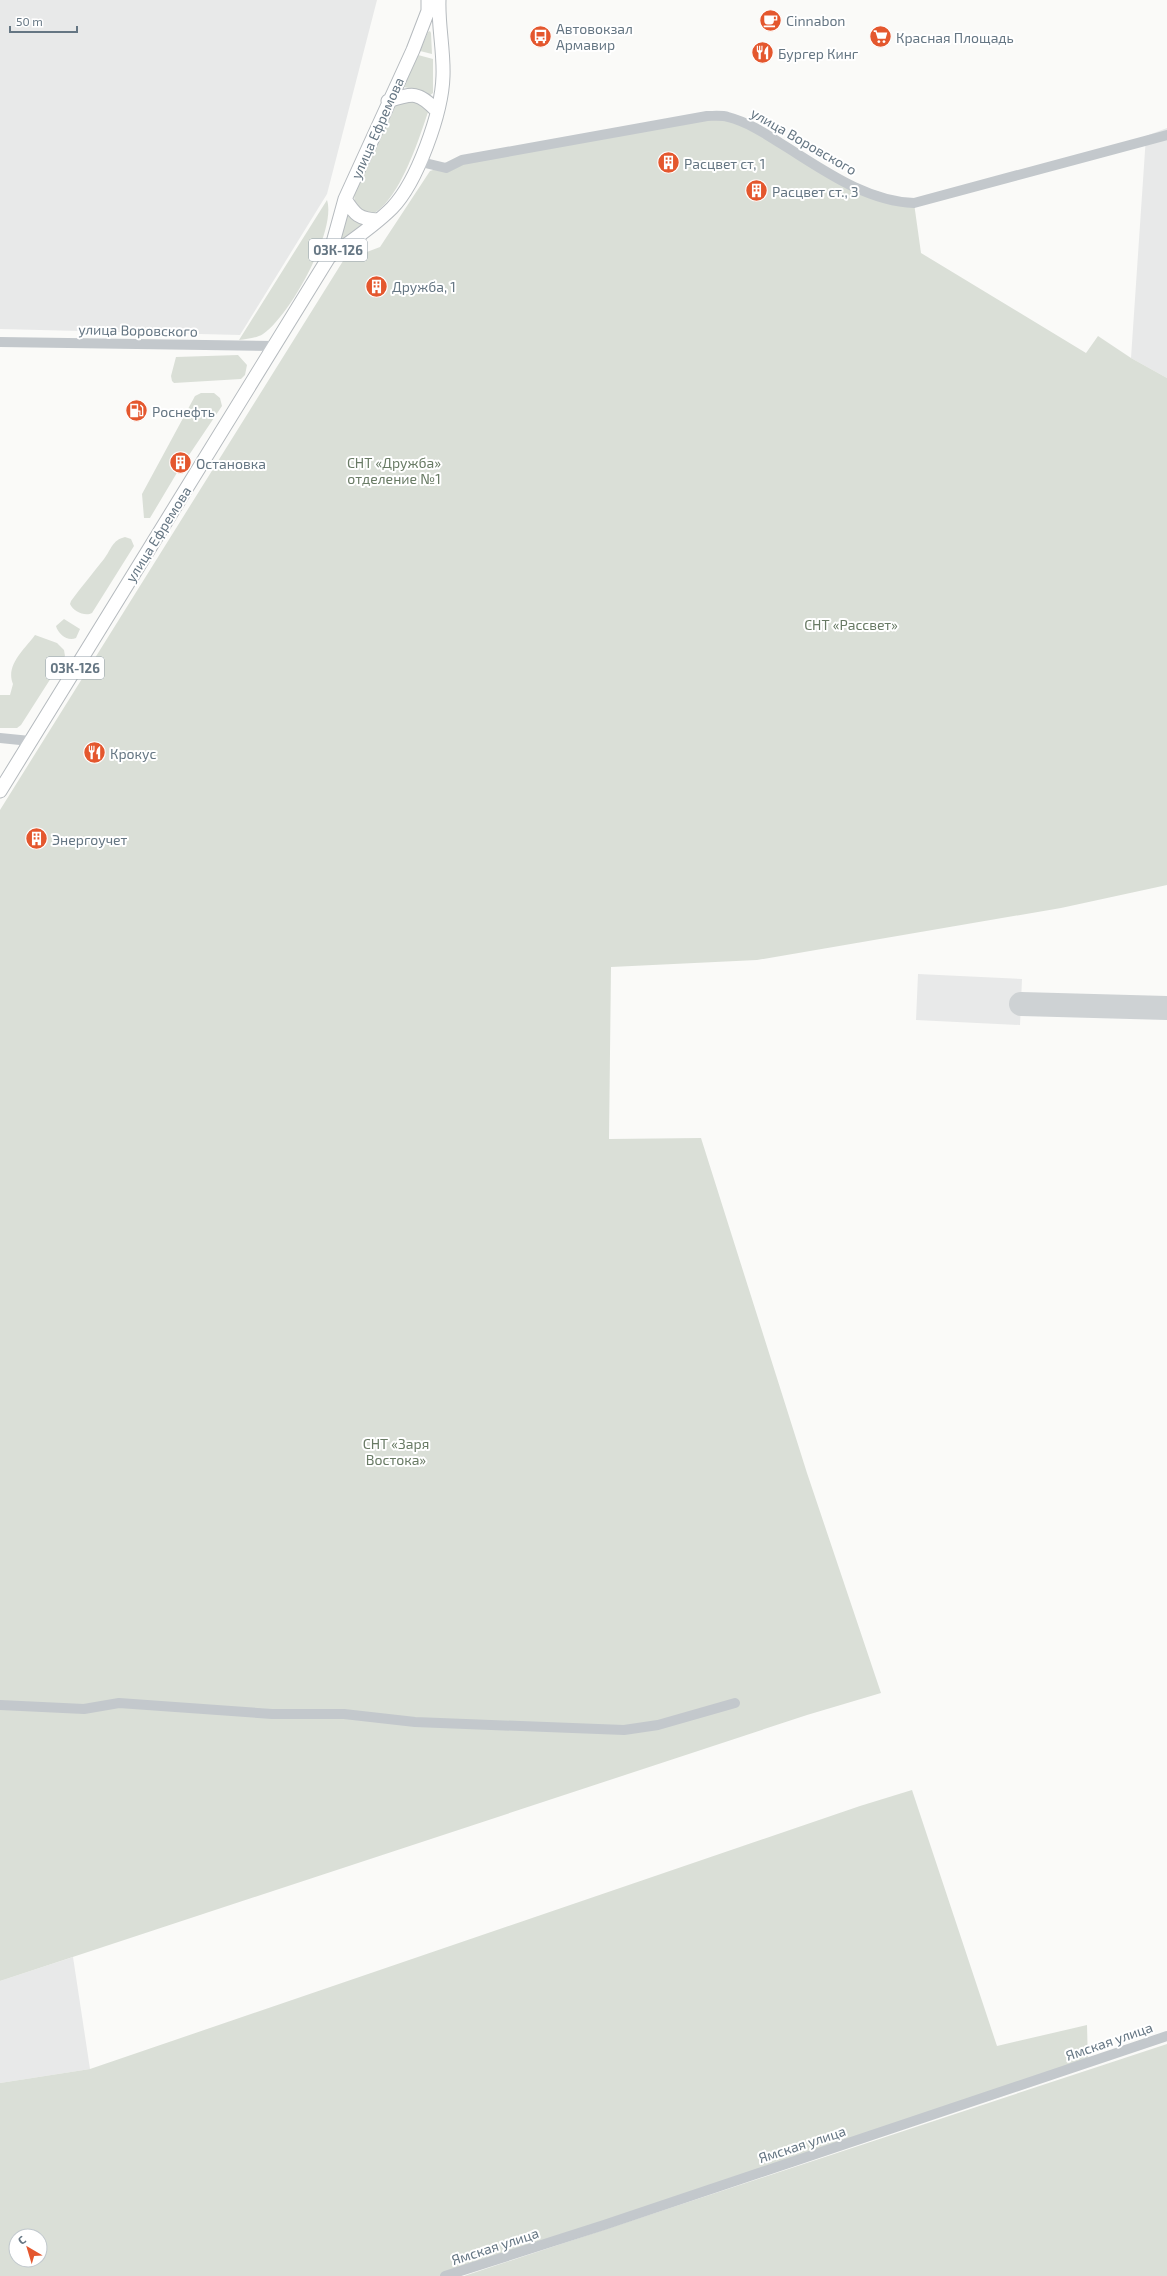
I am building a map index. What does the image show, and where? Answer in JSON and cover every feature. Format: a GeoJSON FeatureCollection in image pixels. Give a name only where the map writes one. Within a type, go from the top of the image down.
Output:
{"type":"FeatureCollection","features":[{"type":"Feature","properties":{"kind":"main road","name":"улица Ефремова"},"geometry":{"type":"LineString","coordinates":[[0,791],[329,257],[345,199],[388,101],[413,50],[428,11],[428,0]]}},
{"type":"Feature","properties":{"kind":"main road","name":"улица Ефремова"},"geometry":{"type":"LineString","coordinates":[[329,257],[393,208],[421,162],[437,110],[443,77],[439,0]]}},
{"type":"Feature","properties":{"kind":"main road"},"geometry":{"type":"LineString","coordinates":[[388,101],[411,93],[424,97],[437,110]]}},
{"type":"Feature","properties":{"kind":"main road","name":"03К-126"},"geometry":{"type":"LineString","coordinates":[[345,199],[354,212],[365,220],[378,220]]}},
{"type":"Feature","properties":{"kind":"street","name":"улица Воровского"},"geometry":{"type":"LineString","coordinates":[[421,162],[446,168],[462,160],[707,116],[727,116],[756,128],[838,179],[865,192],[888,200],[914,203],[1167,135]]}},
{"type":"Feature","properties":{"kind":"street","name":"улица Воровского"},"geometry":{"type":"LineString","coordinates":[[0,342],[275,346]]}},
{"type":"Feature","properties":{"kind":"street"},"geometry":{"type":"LineString","coordinates":[[0,738],[30,741]]}},
{"type":"Feature","properties":{"kind":"street"},"geometry":{"type":"LineString","coordinates":[[0,1705],[84,1709],[125,1703],[272,1714],[344,1714],[415,1722],[624,1730],[658,1725],[735,1703]]}},
{"type":"Feature","properties":{"kind":"street","name":"Ямская улица"},"geometry":{"type":"LineString","coordinates":[[445,2276],[604,2225],[1167,2036]]}},
{"type":"Feature","properties":{"kind":"shaded area"},"geometry":{"type":"Polygon","coordinates":[[[0,0],[377,0],[327,194],[240,335],[0,329],[0,0]]]}},
{"type":"Feature","properties":{"kind":"shaded area"},"geometry":{"type":"Polygon","coordinates":[[[1167,128],[1167,378],[1131,358],[1146,136],[1167,128]]]}},
{"type":"Feature","properties":{"kind":"shaded area"},"geometry":{"type":"Polygon","coordinates":[[[918,974],[1022,979],[1020,1025],[916,1020],[918,974]]]}},
{"type":"Feature","properties":{"kind":"shaded area"},"geometry":{"type":"Polygon","coordinates":[[[73,1957],[90,2069],[0,2083],[0,1981],[73,1957]]]}},
{"type":"Feature","properties":{"kind":"green space"},"geometry":{"type":"Polygon","coordinates":[[[430,31],[432,54],[420,51],[428,32],[430,31]]]}},
{"type":"Feature","properties":{"kind":"green space"},"geometry":{"type":"Polygon","coordinates":[[[418,55],[433,59],[433,93],[429,96],[420,90],[403,87],[418,55]]]}},
{"type":"Feature","properties":{"kind":"green space"},"geometry":{"type":"Polygon","coordinates":[[[412,98],[425,106],[428,112],[413,155],[397,187],[388,201],[378,211],[367,216],[355,205],[354,195],[397,103],[412,98]]]}},
{"type":"Feature","properties":{"kind":"green space"},"geometry":{"type":"Polygon","coordinates":[[[727,116],[838,179],[914,203],[921,253],[1086,353],[1098,336],[1131,358],[1167,378],[1167,885],[1061,908],[757,960],[611,967],[609,1139],[701,1138],[807,1473],[881,1693],[807,1715],[0,1981],[0,810],[343,261],[380,247],[430,171],[462,160],[727,116]]]}},
{"type":"Feature","properties":{"kind":"green space"},"geometry":{"type":"Polygon","coordinates":[[[327,200],[328,214],[325,232],[318,252],[297,292],[274,325],[261,335],[239,340],[327,200]]]}},
{"type":"Feature","properties":{"kind":"green space"},"geometry":{"type":"Polygon","coordinates":[[[347,211],[365,224],[340,244],[337,242],[347,211]]]}},
{"type":"Feature","properties":{"kind":"green space"},"geometry":{"type":"Polygon","coordinates":[[[238,355],[247,365],[245,375],[241,379],[174,383],[172,381],[171,376],[176,357],[238,355]]]}},
{"type":"Feature","properties":{"kind":"green space"},"geometry":{"type":"Polygon","coordinates":[[[201,393],[214,393],[220,398],[222,406],[187,458],[181,455],[174,468],[178,471],[150,518],[144,518],[142,494],[195,396],[201,393]]]}},
{"type":"Feature","properties":{"kind":"green space"},"geometry":{"type":"Polygon","coordinates":[[[125,537],[131,539],[134,546],[92,613],[83,614],[76,611],[70,604],[71,601],[104,559],[114,543],[125,537]]]}},
{"type":"Feature","properties":{"kind":"green space"},"geometry":{"type":"Polygon","coordinates":[[[64,619],[80,629],[76,638],[67,638],[57,629],[56,626],[64,619]]]}},
{"type":"Feature","properties":{"kind":"green space"},"geometry":{"type":"Polygon","coordinates":[[[35,635],[57,643],[64,650],[65,656],[21,725],[17,728],[0,728],[0,695],[10,695],[13,684],[11,677],[14,664],[35,635]]]}},
{"type":"Feature","properties":{"kind":"green space"},"geometry":{"type":"Polygon","coordinates":[[[912,1790],[997,2046],[1087,2025],[1088,2063],[445,2276],[0,2276],[0,2083],[90,2069],[860,1806],[912,1790]]]}},
{"type":"Feature","properties":{"kind":"green space"},"geometry":{"type":"Polygon","coordinates":[[[1167,2044],[1167,2276],[464,2276],[1167,2044]]]}},
{"type":"Feature","properties":{"kind":"taxiway"},"geometry":{"type":"LineString","coordinates":[[1021,1004],[1167,1008]]}},
{"type":"Feature","properties":{"kind":"place","name":"Cinnabon"},"geometry":{"type":"Point","coordinates":[770,20]}},
{"type":"Feature","properties":{"kind":"place","name":"Автовокзал Армавир"},"geometry":{"type":"Point","coordinates":[540,36]}},
{"type":"Feature","properties":{"kind":"place","name":"Красная Площадь"},"geometry":{"type":"Point","coordinates":[880,37]}},
{"type":"Feature","properties":{"kind":"place","name":"Бургер Кинг"},"geometry":{"type":"Point","coordinates":[763,53]}},
{"type":"Feature","properties":{"kind":"place","name":"Расцвет ст, 1"},"geometry":{"type":"Point","coordinates":[668,163]}},
{"type":"Feature","properties":{"kind":"place","name":"Расцвет ст., 3"},"geometry":{"type":"Point","coordinates":[756,191]}},
{"type":"Feature","properties":{"kind":"place","name":"Дружба, 1"},"geometry":{"type":"Point","coordinates":[377,286]}},
{"type":"Feature","properties":{"kind":"place","name":"Роснефть"},"geometry":{"type":"Point","coordinates":[137,411]}},
{"type":"Feature","properties":{"kind":"place","name":"Остановка"},"geometry":{"type":"Point","coordinates":[181,463]}},
{"type":"Feature","properties":{"kind":"place","name":"Крокус"},"geometry":{"type":"Point","coordinates":[94,753]}},
{"type":"Feature","properties":{"kind":"place","name":"Энергоучет"},"geometry":{"type":"Point","coordinates":[37,839]}},
{"type":"Feature","properties":{"kind":"park label","name":"СНТ «Дружба» отделение №1"},"geometry":{"type":"Point","coordinates":[394,470]}},
{"type":"Feature","properties":{"kind":"park label","name":"СНТ «Рассвет»"},"geometry":{"type":"Point","coordinates":[851,624]}},
{"type":"Feature","properties":{"kind":"park label","name":"СНТ «Заря Востока»"},"geometry":{"type":"Point","coordinates":[396,1452]}}]}
